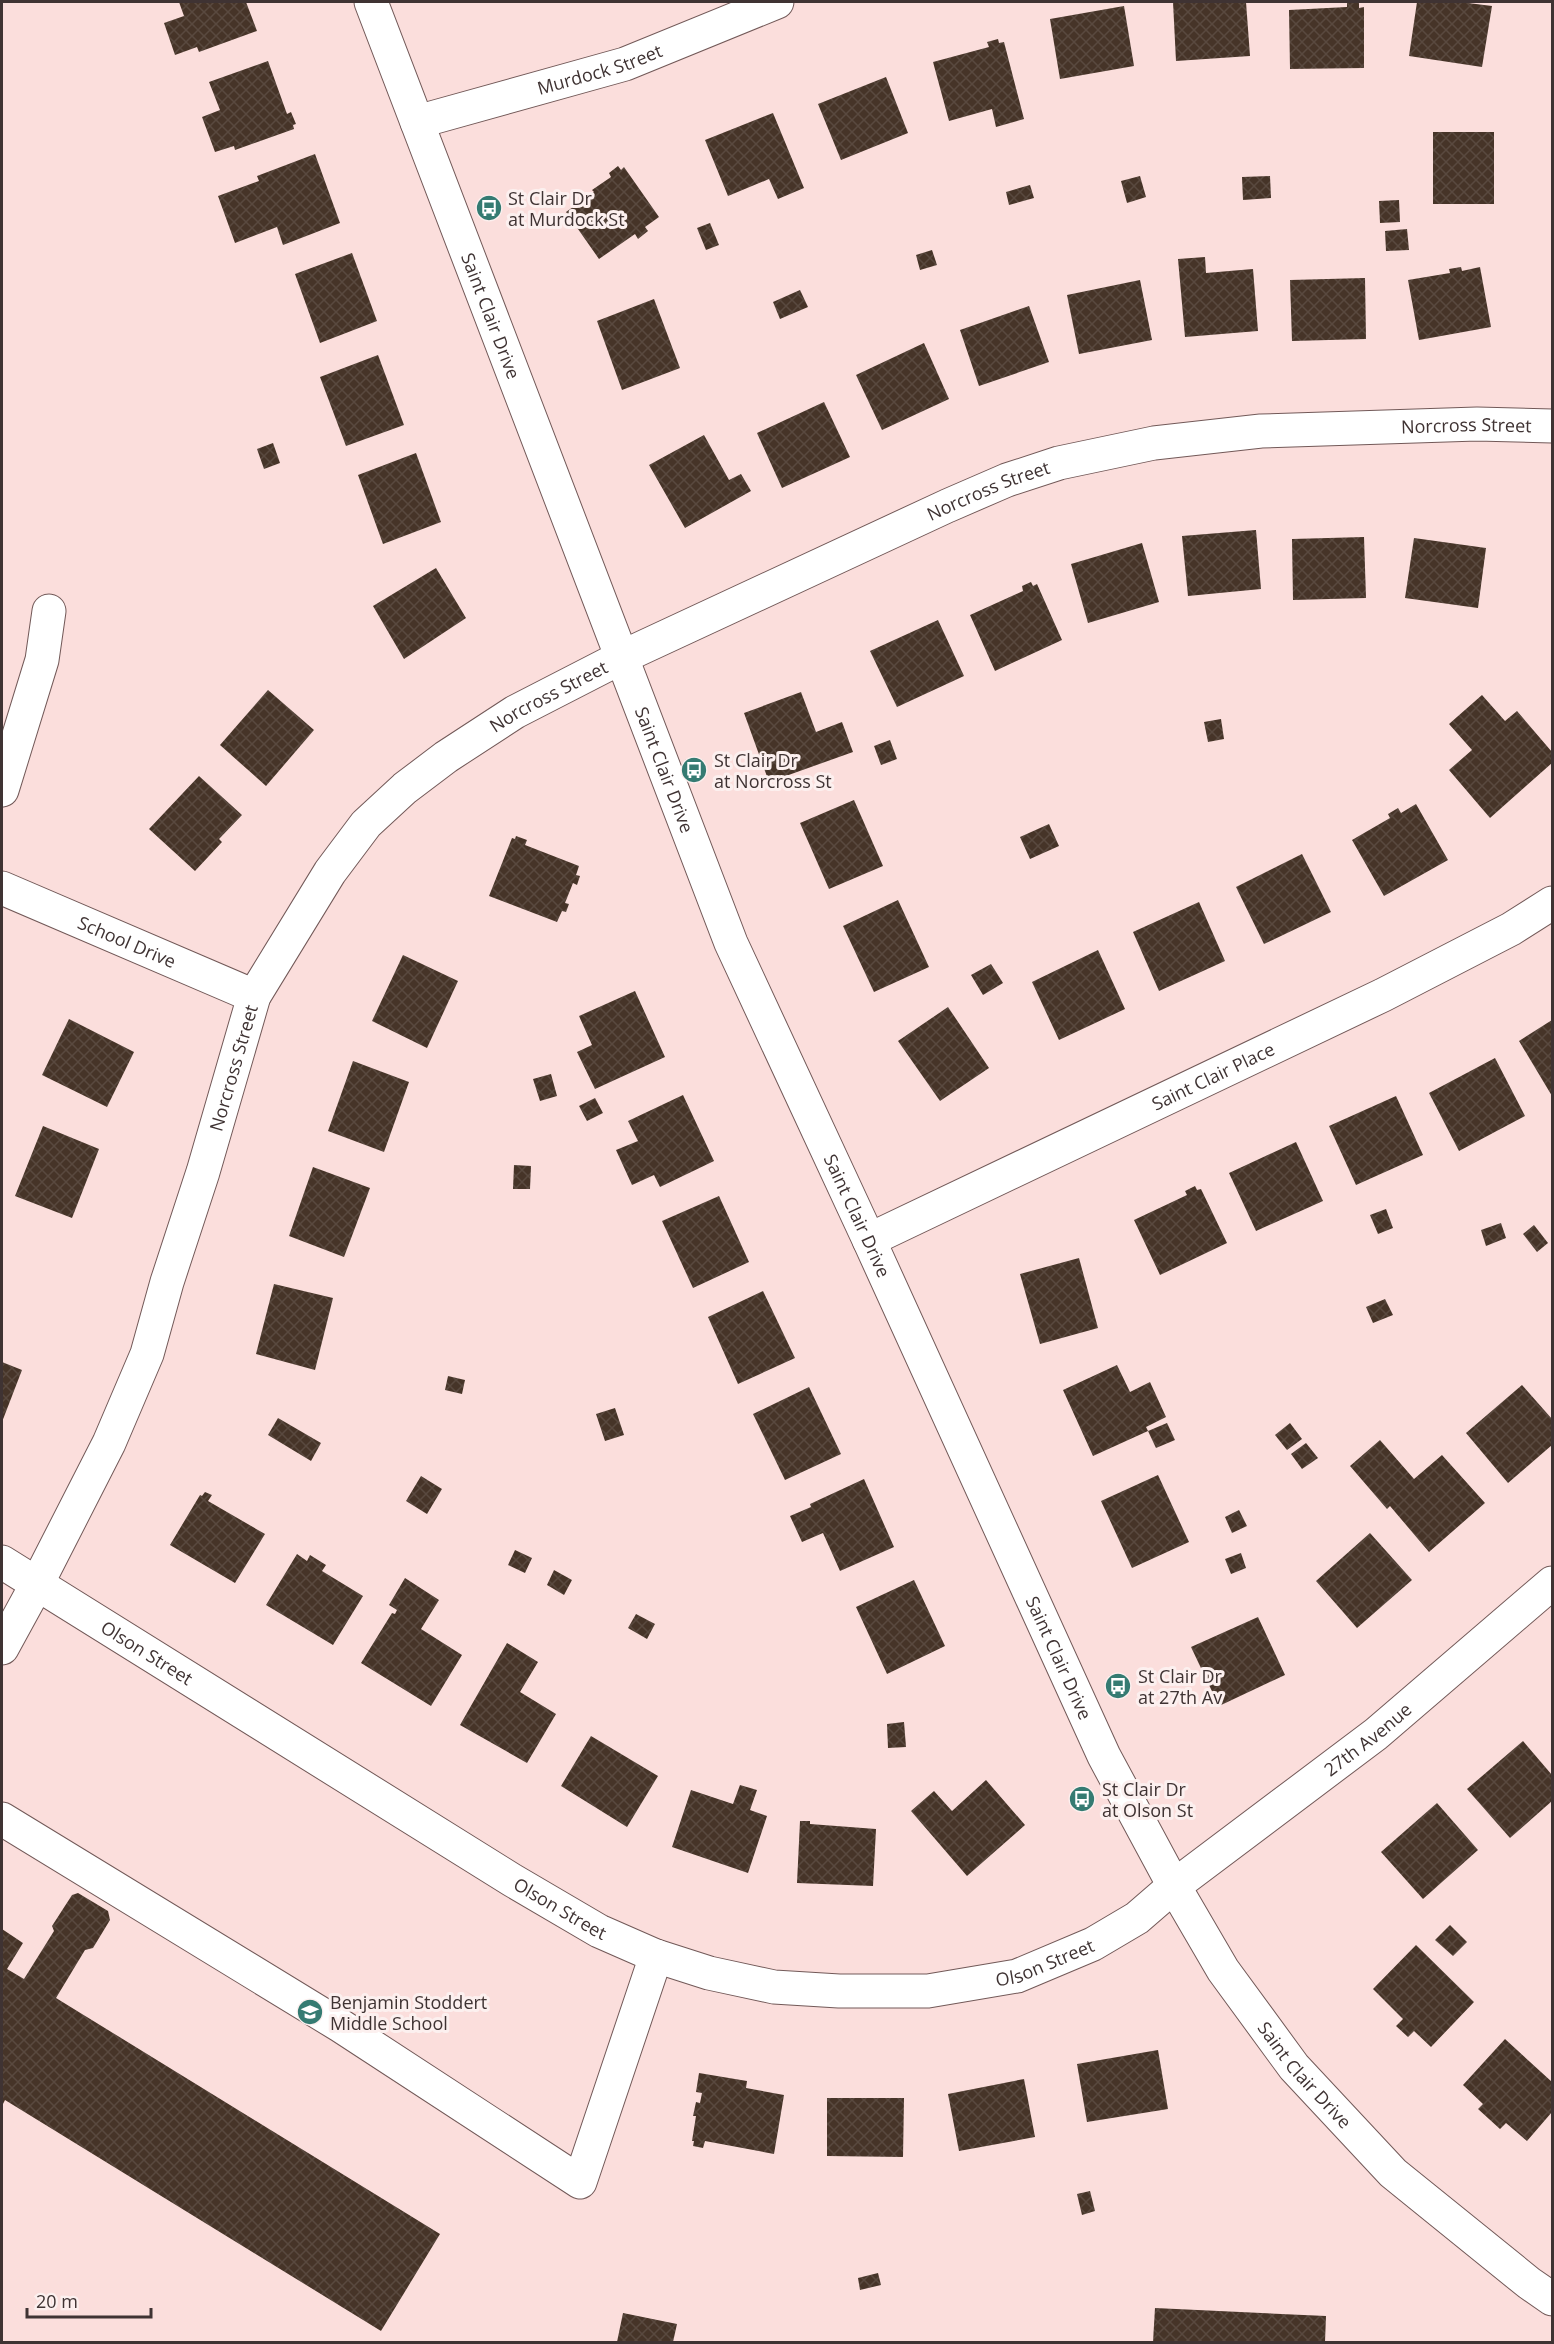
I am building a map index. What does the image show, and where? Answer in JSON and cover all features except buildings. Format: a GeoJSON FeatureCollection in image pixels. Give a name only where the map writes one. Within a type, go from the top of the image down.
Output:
{"type":"FeatureCollection","features":[{"type":"Feature","properties":{"kind":"street","name":"Saint Clair Drive"},"geometry":{"type":"LineString","coordinates":[[370,2],[731,943],[1104,1756],[1222,1970],[1294,2067],[1393,2173],[1552,2299]]}},
{"type":"Feature","properties":{"kind":"street","name":"Murdock Street"},"geometry":{"type":"LineString","coordinates":[[417,122],[625,64],[777,2]]}},
{"type":"Feature","properties":{"kind":"street","name":"Norcross Street"},"geometry":{"type":"LineString","coordinates":[[2,1648],[109,1443],[147,1354],[254,996],[330,872],[366,824],[405,788],[446,757],[515,712],[622,657],[1007,480],[1059,464],[1154,443],[1261,431],[1477,424],[1552,426]]}},
{"type":"Feature","properties":{"kind":"street"},"geometry":{"type":"LineString","coordinates":[[2,790],[42,660],[49,611]]}},
{"type":"Feature","properties":{"kind":"street","name":"School Drive"},"geometry":{"type":"LineString","coordinates":[[2,888],[254,996]]}},
{"type":"Feature","properties":{"kind":"street","name":"Saint Clair Place"},"geometry":{"type":"LineString","coordinates":[[869,1240],[1383,995],[1510,929],[1552,903]]}},
{"type":"Feature","properties":{"kind":"street","name":"Olson Street"},"geometry":{"type":"LineString","coordinates":[[2,1562],[512,1880],[599,1931],[656,1956],[709,1973],[774,1987],[928,1991],[1017,1976],[1094,1944],[1137,1918],[1174,1886]]}},
{"type":"Feature","properties":{"kind":"street","name":"27th Avenue"},"geometry":{"type":"LineString","coordinates":[[1174,1886],[1376,1734],[1552,1583]]}},
{"type":"Feature","properties":{"kind":"street"},"geometry":{"type":"LineString","coordinates":[[2,1819],[341,2026],[580,2182],[656,1956]]}},
{"type":"Feature","properties":{"kind":"place","name":"St Clair Dr at Murdock St"},"geometry":{"type":"Point","coordinates":[489,208]}},
{"type":"Feature","properties":{"kind":"place","name":"St Clair Dr at Norcross St"},"geometry":{"type":"Point","coordinates":[694,770]}},
{"type":"Feature","properties":{"kind":"place","name":"St Clair Dr at 27th Av"},"geometry":{"type":"Point","coordinates":[1118,1686]}},
{"type":"Feature","properties":{"kind":"place","name":"St Clair Dr at Olson St"},"geometry":{"type":"Point","coordinates":[1082,1799]}},
{"type":"Feature","properties":{"kind":"place","name":"Benjamin Stoddert Middle School"},"geometry":{"type":"Point","coordinates":[310,2012]}}]}
